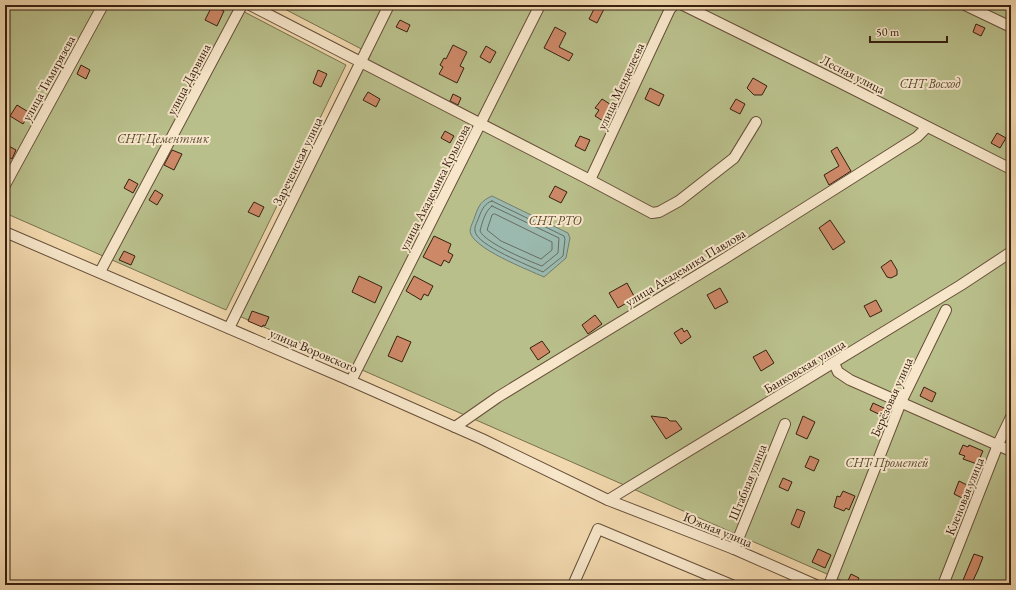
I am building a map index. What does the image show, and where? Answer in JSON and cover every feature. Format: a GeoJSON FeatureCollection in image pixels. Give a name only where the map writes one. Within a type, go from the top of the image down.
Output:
{"type":"FeatureCollection","features":[{"type":"Feature","properties":{"kind":"street","name":"улица Тимирязева"},"geometry":{"type":"LineString","coordinates":[[5,186],[103,5]]}},
{"type":"Feature","properties":{"kind":"street","name":"улица Дарвина"},"geometry":{"type":"LineString","coordinates":[[100,272],[242,5]]}},
{"type":"Feature","properties":{"kind":"street"},"geometry":{"type":"LineString","coordinates":[[250,5],[652,213],[659,212],[690,194],[734,158],[756,122]]}},
{"type":"Feature","properties":{"kind":"street","name":"Зареченская улица"},"geometry":{"type":"LineString","coordinates":[[229,328],[389,5]]}},
{"type":"Feature","properties":{"kind":"street","name":"улица Академика Крылова"},"geometry":{"type":"LineString","coordinates":[[352,381],[540,5]]}},
{"type":"Feature","properties":{"kind":"street","name":"улица Менделеева"},"geometry":{"type":"LineString","coordinates":[[590,180],[670,9],[674,5]]}},
{"type":"Feature","properties":{"kind":"street","name":"Лесная улица"},"geometry":{"type":"LineString","coordinates":[[683,5],[1011,169]]}},
{"type":"Feature","properties":{"kind":"street"},"geometry":{"type":"LineString","coordinates":[[965,5],[1011,27]]}},
{"type":"Feature","properties":{"kind":"street","name":"улица Академика Павлова"},"geometry":{"type":"LineString","coordinates":[[455,427],[498,397],[917,137],[927,126]]}},
{"type":"Feature","properties":{"kind":"street","name":"улица Воровского"},"geometry":{"type":"LineString","coordinates":[[5,232],[352,381],[455,427],[608,500]]}},
{"type":"Feature","properties":{"kind":"street","name":"Банковская улица"},"geometry":{"type":"LineString","coordinates":[[608,500],[961,285],[1011,252]]}},
{"type":"Feature","properties":{"kind":"street","name":"Берёзовая улица"},"geometry":{"type":"LineString","coordinates":[[829,585],[901,402],[946,310]]}},
{"type":"Feature","properties":{"kind":"street"},"geometry":{"type":"LineString","coordinates":[[834,363],[838,372],[850,380],[1011,451]]}},
{"type":"Feature","properties":{"kind":"street","name":"Кленовая улица"},"geometry":{"type":"LineString","coordinates":[[943,585],[1011,417]]}},
{"type":"Feature","properties":{"kind":"street","name":"Штабная улица"},"geometry":{"type":"LineString","coordinates":[[734,550],[785,424]]}},
{"type":"Feature","properties":{"kind":"street","name":"Южная улица"},"geometry":{"type":"LineString","coordinates":[[608,500],[734,550],[816,585]]}},
{"type":"Feature","properties":{"kind":"street"},"geometry":{"type":"LineString","coordinates":[[573,585],[598,529],[732,585]]}},
{"type":"Feature","properties":{"kind":"green space","name":"СНТ Цементник"},"geometry":{"type":"Polygon","coordinates":[[[5,5],[231,5],[346,65],[226,310],[5,213],[5,5]]]}},
{"type":"Feature","properties":{"kind":"green space","name":"СНТ РТО"},"geometry":{"type":"Polygon","coordinates":[[[277,5],[1011,5],[1011,585],[852,585],[239,316],[371,54],[277,5]]]}},
{"type":"Feature","properties":{"kind":"water"},"geometry":{"type":"Polygon","coordinates":[[[492,196],[568,233],[570,238],[566,258],[544,277],[502,258],[480,244],[473,238],[470,229],[479,206],[492,196]]]}},
{"type":"Feature","properties":{"kind":"building"},"geometry":{"type":"Polygon","coordinates":[[[596,5],[606,5],[597,23],[589,19],[596,5]]]}},
{"type":"Feature","properties":{"kind":"building"},"geometry":{"type":"Polygon","coordinates":[[[212,6],[224,11],[217,26],[205,20],[212,6]]]}},
{"type":"Feature","properties":{"kind":"building"},"geometry":{"type":"Polygon","coordinates":[[[400,20],[410,25],[407,32],[396,27],[400,20]]]}},
{"type":"Feature","properties":{"kind":"building"},"geometry":{"type":"Polygon","coordinates":[[[976,24],[985,28],[981,36],[973,32],[976,24]]]}},
{"type":"Feature","properties":{"kind":"building"},"geometry":{"type":"Polygon","coordinates":[[[555,27],[566,33],[559,47],[573,54],[569,61],[544,48],[555,27]]]}},
{"type":"Feature","properties":{"kind":"building"},"geometry":{"type":"Polygon","coordinates":[[[453,45],[467,52],[460,66],[464,68],[457,83],[439,74],[443,67],[440,65],[444,58],[446,59],[453,45]]]}},
{"type":"Feature","properties":{"kind":"building"},"geometry":{"type":"Polygon","coordinates":[[[486,46],[496,52],[490,63],[480,57],[486,46]]]}},
{"type":"Feature","properties":{"kind":"building"},"geometry":{"type":"Polygon","coordinates":[[[81,65],[90,70],[86,79],[77,74],[81,65]]]}},
{"type":"Feature","properties":{"kind":"building"},"geometry":{"type":"Polygon","coordinates":[[[318,70],[327,74],[321,87],[313,83],[318,70]]]}},
{"type":"Feature","properties":{"kind":"building"},"geometry":{"type":"Polygon","coordinates":[[[753,78],[767,86],[762,95],[754,95],[747,88],[753,78]]]}},
{"type":"Feature","properties":{"kind":"building"},"geometry":{"type":"Polygon","coordinates":[[[650,88],[664,95],[659,106],[645,99],[650,88]]]}},
{"type":"Feature","properties":{"kind":"building"},"geometry":{"type":"Polygon","coordinates":[[[368,92],[380,99],[376,107],[363,100],[368,92]]]}},
{"type":"Feature","properties":{"kind":"building"},"geometry":{"type":"Polygon","coordinates":[[[453,94],[461,98],[458,105],[450,101],[453,94]]]}},
{"type":"Feature","properties":{"kind":"building"},"geometry":{"type":"Polygon","coordinates":[[[602,99],[613,106],[603,121],[595,116],[599,110],[595,108],[602,99]]]}},
{"type":"Feature","properties":{"kind":"building"},"geometry":{"type":"Polygon","coordinates":[[[736,99],[745,104],[740,114],[730,109],[736,99]]]}},
{"type":"Feature","properties":{"kind":"building"},"geometry":{"type":"Polygon","coordinates":[[[17,105],[30,113],[23,124],[10,116],[17,105]]]}},
{"type":"Feature","properties":{"kind":"building"},"geometry":{"type":"Polygon","coordinates":[[[445,131],[454,136],[450,143],[441,138],[445,131]]]}},
{"type":"Feature","properties":{"kind":"building"},"geometry":{"type":"Polygon","coordinates":[[[997,133],[1006,138],[1000,148],[991,143],[997,133]]]}},
{"type":"Feature","properties":{"kind":"building"},"geometry":{"type":"Polygon","coordinates":[[[580,136],[590,140],[585,151],[575,146],[580,136]]]}},
{"type":"Feature","properties":{"kind":"building"},"geometry":{"type":"Polygon","coordinates":[[[5,144],[16,150],[12,159],[5,155],[5,144]]]}},
{"type":"Feature","properties":{"kind":"building"},"geometry":{"type":"Polygon","coordinates":[[[837,147],[851,171],[829,185],[824,175],[839,166],[831,151],[837,147]]]}},
{"type":"Feature","properties":{"kind":"building"},"geometry":{"type":"Polygon","coordinates":[[[172,150],[182,154],[174,170],[164,165],[172,150]]]}},
{"type":"Feature","properties":{"kind":"building"},"geometry":{"type":"Polygon","coordinates":[[[129,179],[138,184],[133,193],[124,188],[129,179]]]}},
{"type":"Feature","properties":{"kind":"building"},"geometry":{"type":"Polygon","coordinates":[[[555,186],[567,192],[561,203],[549,197],[555,186]]]}},
{"type":"Feature","properties":{"kind":"building"},"geometry":{"type":"Polygon","coordinates":[[[155,190],[163,195],[157,205],[149,200],[155,190]]]}},
{"type":"Feature","properties":{"kind":"building"},"geometry":{"type":"Polygon","coordinates":[[[254,202],[264,207],[259,217],[248,212],[254,202]]]}},
{"type":"Feature","properties":{"kind":"building"},"geometry":{"type":"Polygon","coordinates":[[[830,220],[845,242],[833,250],[819,228],[830,220]]]}},
{"type":"Feature","properties":{"kind":"building"},"geometry":{"type":"Polygon","coordinates":[[[434,236],[451,244],[448,252],[453,255],[449,263],[444,260],[441,266],[423,257],[434,236]]]}},
{"type":"Feature","properties":{"kind":"building"},"geometry":{"type":"Polygon","coordinates":[[[124,251],[135,256],[131,265],[119,260],[124,251]]]}},
{"type":"Feature","properties":{"kind":"building"},"geometry":{"type":"Polygon","coordinates":[[[891,260],[897,270],[897,275],[891,278],[887,277],[881,267],[891,260]]]}},
{"type":"Feature","properties":{"kind":"building"},"geometry":{"type":"Polygon","coordinates":[[[359,276],[382,287],[375,303],[352,292],[359,276]]]}},
{"type":"Feature","properties":{"kind":"building"},"geometry":{"type":"Polygon","coordinates":[[[414,276],[433,286],[428,296],[424,294],[421,300],[406,291],[414,276]]]}},
{"type":"Feature","properties":{"kind":"building"},"geometry":{"type":"Polygon","coordinates":[[[627,283],[635,298],[618,308],[609,293],[627,283]]]}},
{"type":"Feature","properties":{"kind":"building"},"geometry":{"type":"Polygon","coordinates":[[[720,288],[728,302],[715,309],[707,295],[720,288]]]}},
{"type":"Feature","properties":{"kind":"building"},"geometry":{"type":"Polygon","coordinates":[[[876,300],[882,311],[870,317],[864,306],[876,300]]]}},
{"type":"Feature","properties":{"kind":"building"},"geometry":{"type":"Polygon","coordinates":[[[252,311],[269,317],[265,326],[263,325],[262,327],[248,321],[252,311]]]}},
{"type":"Feature","properties":{"kind":"building"},"geometry":{"type":"Polygon","coordinates":[[[595,315],[602,324],[588,334],[582,325],[595,315]]]}},
{"type":"Feature","properties":{"kind":"building"},"geometry":{"type":"Polygon","coordinates":[[[682,328],[684,332],[687,330],[691,337],[681,344],[674,333],[682,328]]]}},
{"type":"Feature","properties":{"kind":"building"},"geometry":{"type":"Polygon","coordinates":[[[397,336],[411,342],[402,362],[388,356],[397,336]]]}},
{"type":"Feature","properties":{"kind":"building"},"geometry":{"type":"Polygon","coordinates":[[[542,341],[550,352],[538,360],[530,348],[542,341]]]}},
{"type":"Feature","properties":{"kind":"building"},"geometry":{"type":"Polygon","coordinates":[[[766,350],[774,363],[761,371],[753,357],[766,350]]]}},
{"type":"Feature","properties":{"kind":"building"},"geometry":{"type":"Polygon","coordinates":[[[924,387],[936,393],[932,402],[920,396],[924,387]]]}},
{"type":"Feature","properties":{"kind":"building"},"geometry":{"type":"Polygon","coordinates":[[[873,403],[886,409],[883,416],[870,410],[873,403]]]}},
{"type":"Feature","properties":{"kind":"building"},"geometry":{"type":"Polygon","coordinates":[[[651,416],[676,421],[682,429],[666,439],[651,416]]]}},
{"type":"Feature","properties":{"kind":"building"},"geometry":{"type":"Polygon","coordinates":[[[803,416],[815,422],[807,439],[796,434],[803,416]]]}},
{"type":"Feature","properties":{"kind":"building"},"geometry":{"type":"Polygon","coordinates":[[[963,445],[968,447],[969,445],[983,451],[977,464],[963,459],[965,456],[959,454],[963,445]]]}},
{"type":"Feature","properties":{"kind":"building"},"geometry":{"type":"Polygon","coordinates":[[[810,456],[819,460],[814,471],[805,467],[810,456]]]}},
{"type":"Feature","properties":{"kind":"building"},"geometry":{"type":"Polygon","coordinates":[[[783,478],[792,482],[788,491],[779,487],[783,478]]]}},
{"type":"Feature","properties":{"kind":"building"},"geometry":{"type":"Polygon","coordinates":[[[959,481],[971,487],[966,500],[954,494],[959,481]]]}},
{"type":"Feature","properties":{"kind":"building"},"geometry":{"type":"Polygon","coordinates":[[[843,491],[855,496],[849,510],[846,508],[844,511],[834,507],[837,496],[840,497],[843,491]]]}},
{"type":"Feature","properties":{"kind":"building"},"geometry":{"type":"Polygon","coordinates":[[[797,509],[805,512],[799,528],[791,524],[797,509]]]}},
{"type":"Feature","properties":{"kind":"building"},"geometry":{"type":"Polygon","coordinates":[[[818,549],[831,555],[825,568],[812,562],[818,549]]]}},
{"type":"Feature","properties":{"kind":"building"},"geometry":{"type":"Polygon","coordinates":[[[974,554],[983,557],[978,570],[971,585],[961,585],[974,554]]]}},
{"type":"Feature","properties":{"kind":"building"},"geometry":{"type":"Polygon","coordinates":[[[851,574],[859,578],[856,585],[847,583],[851,574]]]}},
{"type":"Feature","properties":{"kind":"park label","name":"СНТ Восход"},"geometry":{"type":"Point","coordinates":[930,83]}},
{"type":"Feature","properties":{"kind":"park label","name":"СНТ Прометей"},"geometry":{"type":"Point","coordinates":[887,462]}}]}
